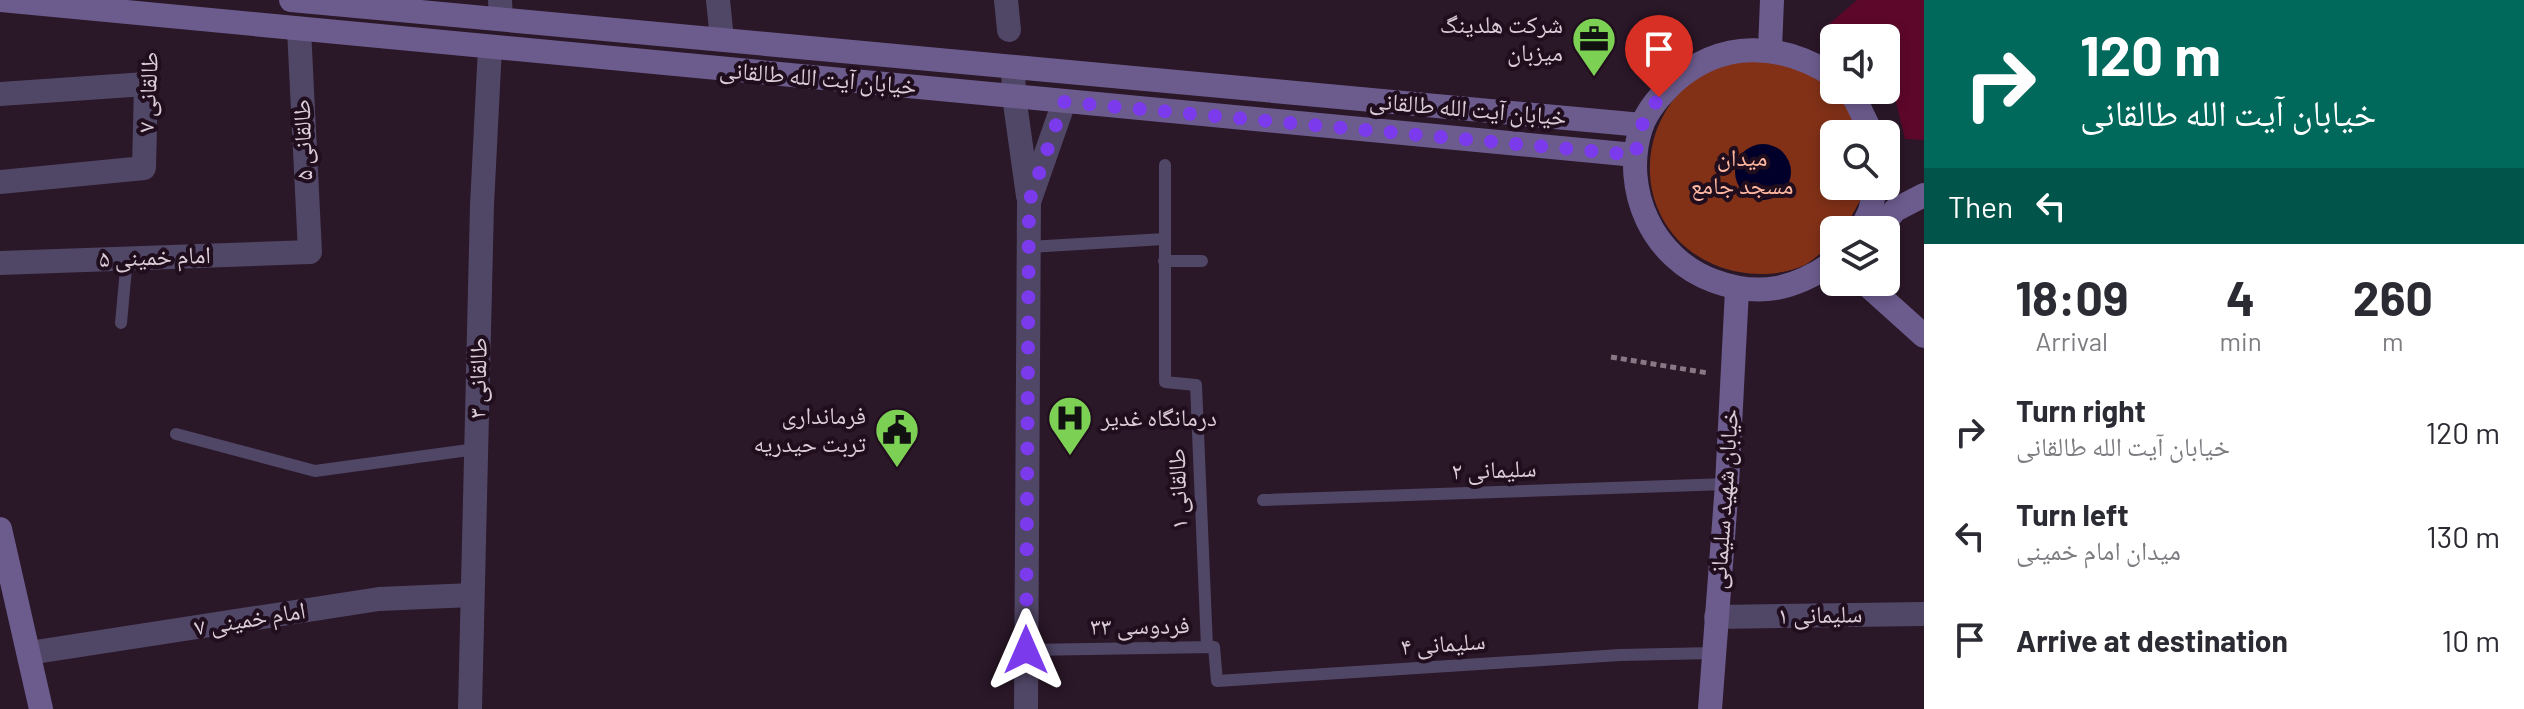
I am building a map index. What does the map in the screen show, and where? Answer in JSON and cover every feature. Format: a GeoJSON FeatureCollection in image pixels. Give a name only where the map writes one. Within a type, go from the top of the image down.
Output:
{"type":"FeatureCollection","features":[{"type":"Feature","properties":{"kind":"main road","name":"خیابان آیت الله طالقانی"},"geometry":{"type":"LineString","coordinates":[[0,0],[1635,155]]}},
{"type":"Feature","properties":{"kind":"main road","name":"خیابان آیت الله طالقانی"},"geometry":{"type":"LineString","coordinates":[[291,0],[500,9],[722,39],[1642,125]]}},
{"type":"Feature","properties":{"kind":"main road"},"geometry":{"type":"LineString","coordinates":[[1770,49],[1772,0]]}},
{"type":"Feature","properties":{"kind":"main road"},"geometry":{"type":"LineString","coordinates":[[1820,67],[1810,61],[1770,49],[1729,51],[1690,68],[1659,97],[1642,125],[1635,155],[1639,205],[1660,245],[1694,274],[1737,290],[1774,289],[1810,279],[1820,272]]}},
{"type":"Feature","properties":{"kind":"main road"},"geometry":{"type":"LineString","coordinates":[[1900,188],[1924,192]]}},
{"type":"Feature","properties":{"kind":"main road"},"geometry":{"type":"LineString","coordinates":[[1890,216],[1924,192]]}},
{"type":"Feature","properties":{"kind":"main road","name":"خیابان شهید سلیمانی"},"geometry":{"type":"LineString","coordinates":[[1710,709],[1727,484],[1737,290]]}},
{"type":"Feature","properties":{"kind":"main road"},"geometry":{"type":"LineString","coordinates":[[1882,296],[1924,336]]}},
{"type":"Feature","properties":{"kind":"main road"},"geometry":{"type":"LineString","coordinates":[[0,529],[41,709]]}},
{"type":"Feature","properties":{"kind":"street"},"geometry":{"type":"LineString","coordinates":[[718,0],[722,39]]}},
{"type":"Feature","properties":{"kind":"street"},"geometry":{"type":"LineString","coordinates":[[1006,0],[1009,30]]}},
{"type":"Feature","properties":{"kind":"street","name":"طالقانی ۵"},"geometry":{"type":"LineString","coordinates":[[299,29],[310,252]]}},
{"type":"Feature","properties":{"kind":"street","name":"طالقانی ۳"},"geometry":{"type":"LineString","coordinates":[[470,709],[482,205],[490,47]]}},
{"type":"Feature","properties":{"kind":"street"},"geometry":{"type":"LineString","coordinates":[[1013,67],[1014,96],[1029,202],[1026,709]]}},
{"type":"Feature","properties":{"kind":"street","name":"طالقانی ۷"},"geometry":{"type":"LineString","coordinates":[[0,94],[146,84],[144,168],[0,182]]}},
{"type":"Feature","properties":{"kind":"street"},"geometry":{"type":"LineString","coordinates":[[1029,202],[1064,102]]}},
{"type":"Feature","properties":{"kind":"street","name":"امام خمینی ۵"},"geometry":{"type":"LineString","coordinates":[[0,263],[310,252]]}},
{"type":"Feature","properties":{"kind":"street","name":"امام خمینی ۷"},"geometry":{"type":"LineString","coordinates":[[29,653],[379,599],[472,595]]}},
{"type":"Feature","properties":{"kind":"street","name":"سلیمانی ۱"},"geometry":{"type":"LineString","coordinates":[[1716,617],[1924,614]]}},
{"type":"Feature","properties":{"kind":"lane","name":"طالقانی ۱"},"geometry":{"type":"LineString","coordinates":[[1165,165],[1165,382],[1196,385],[1207,647]]}},
{"type":"Feature","properties":{"kind":"lane"},"geometry":{"type":"LineString","coordinates":[[1029,247],[1164,239]]}},
{"type":"Feature","properties":{"kind":"lane"},"geometry":{"type":"LineString","coordinates":[[121,323],[127,258]]}},
{"type":"Feature","properties":{"kind":"lane"},"geometry":{"type":"LineString","coordinates":[[1164,261],[1202,261]]}},
{"type":"Feature","properties":{"kind":"lane"},"geometry":{"type":"LineString","coordinates":[[176,434],[315,471],[476,449]]}},
{"type":"Feature","properties":{"kind":"lane","name":"سلیمانی ۲"},"geometry":{"type":"LineString","coordinates":[[1263,500],[1727,484]]}},
{"type":"Feature","properties":{"kind":"lane","name":"فردوسی ۳۳"},"geometry":{"type":"LineString","coordinates":[[1026,650],[1207,647]]}},
{"type":"Feature","properties":{"kind":"lane","name":"سلیمانی ۴"},"geometry":{"type":"LineString","coordinates":[[1207,647],[1214,647],[1217,681],[1620,655],[1714,653]]}},
{"type":"Feature","properties":{"kind":"path"},"geometry":{"type":"LineString","coordinates":[[1611,357],[1732,376]]}},
{"type":"Feature","properties":{"kind":"green space","name":"میدان مسجد جامع"},"geometry":{"type":"Polygon","coordinates":[[[1745,59],[1777,59],[1818,78],[1820,104],[1844,104],[1854,120],[1820,120],[1820,200],[1860,200],[1852,216],[1820,216],[1820,254],[1805,265],[1773,273],[1739,272],[1709,262],[1685,247],[1667,226],[1655,202],[1650,175],[1652,147],[1661,120],[1678,94],[1710,68],[1745,59]]]}},
{"type":"Feature","properties":{"kind":"water"},"geometry":{"type":"Polygon","coordinates":[[[1763,144],[1783,152],[1791,172],[1783,192],[1763,200],[1743,192],[1735,172],[1743,152],[1763,144]]]}},
{"type":"Feature","properties":{"kind":"building"},"geometry":{"type":"Polygon","coordinates":[[[1857,0],[1924,0],[1924,140],[1905,139],[1896,104],[1900,104],[1900,24],[1829,24],[1857,0]]]}},
{"type":"Feature","properties":{"kind":"place","name":"شرکت هلدینگ میزبان"},"geometry":{"type":"Point","coordinates":[1594,78]}},
{"type":"Feature","properties":{"kind":"place","name":"درمانگاه غدیر"},"geometry":{"type":"Point","coordinates":[1070,457]}},
{"type":"Feature","properties":{"kind":"place","name":"فرمانداری تربت حیدریه"},"geometry":{"type":"Point","coordinates":[897,469]}},
{"type":"Feature","properties":{"kind":"route"},"geometry":{"type":"LineString","coordinates":[[1026,650],[1029,202],[1064,102],[1635,155],[1642,125],[1659,97]]}}]}
